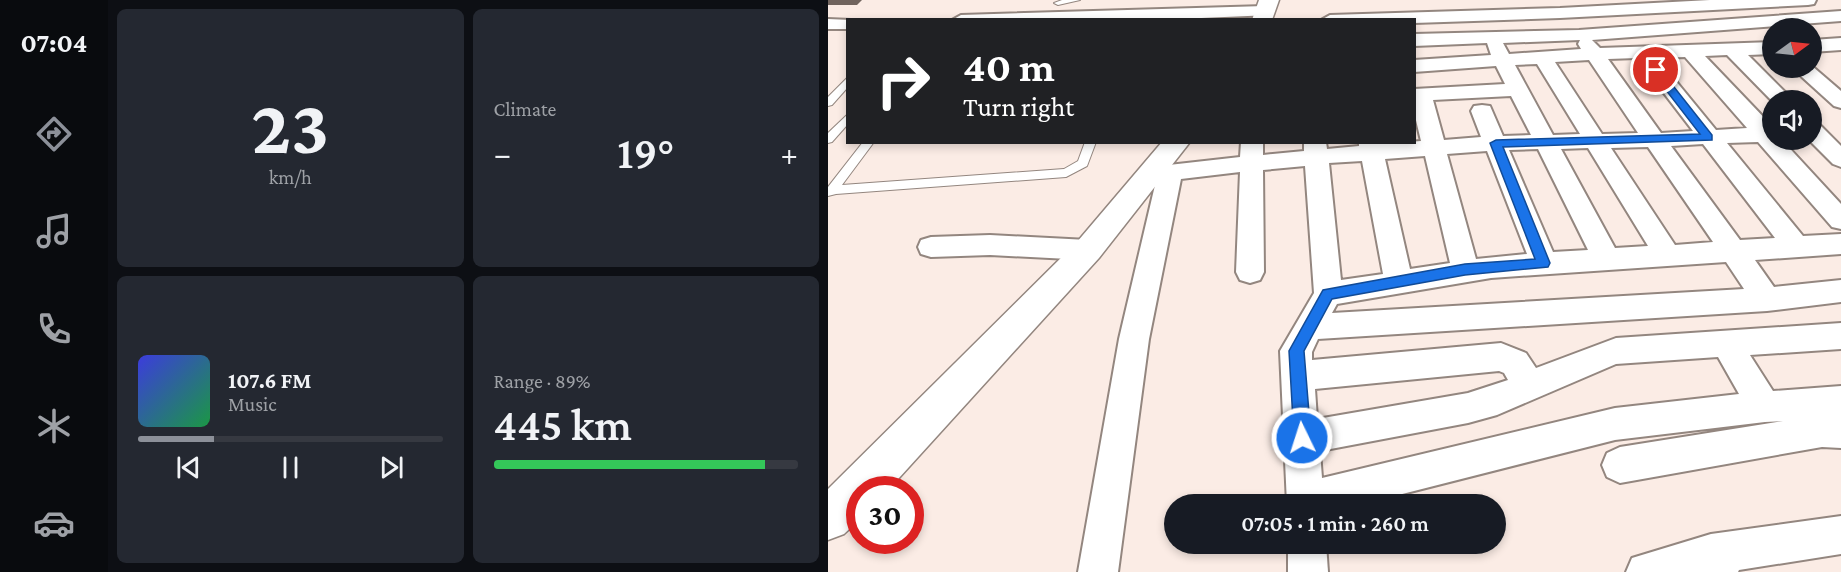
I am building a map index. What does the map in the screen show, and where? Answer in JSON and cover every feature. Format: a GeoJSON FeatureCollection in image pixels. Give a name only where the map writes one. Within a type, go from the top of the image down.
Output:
{"type":"FeatureCollection","features":[{"type":"Feature","properties":{"kind":"street"},"geometry":{"type":"LineString","coordinates":[[1396,18],[1560,13],[1808,0]]}},
{"type":"Feature","properties":{"kind":"street"},"geometry":{"type":"LineString","coordinates":[[976,18],[1057,7],[1265,10]]}},
{"type":"Feature","properties":{"kind":"street"},"geometry":{"type":"LineString","coordinates":[[1560,13],[1595,54],[1653,140],[1767,299]]}},
{"type":"Feature","properties":{"kind":"street"},"geometry":{"type":"LineString","coordinates":[[1416,40],[1579,35],[1841,16]]}},
{"type":"Feature","properties":{"kind":"street"},"geometry":{"type":"LineString","coordinates":[[828,24],[846,24]]}},
{"type":"Feature","properties":{"kind":"street"},"geometry":{"type":"LineString","coordinates":[[1492,38],[1606,258]]}},
{"type":"Feature","properties":{"kind":"street"},"geometry":{"type":"LineString","coordinates":[[1822,46],[1841,45]]}},
{"type":"Feature","properties":{"kind":"street"},"geometry":{"type":"LineString","coordinates":[[1416,66],[1595,54],[1762,49]]}},
{"type":"Feature","properties":{"kind":"street"},"geometry":{"type":"LineString","coordinates":[[1732,50],[1773,90]]}},
{"type":"Feature","properties":{"kind":"street"},"geometry":{"type":"LineString","coordinates":[[1822,50],[1841,63]]}},
{"type":"Feature","properties":{"kind":"street"},"geometry":{"type":"LineString","coordinates":[[1691,52],[1762,127]]}},
{"type":"Feature","properties":{"kind":"street"},"geometry":{"type":"LineString","coordinates":[[1642,53],[1797,248]]}},
{"type":"Feature","properties":{"kind":"street"},"geometry":{"type":"LineString","coordinates":[[1543,58],[1667,255]]}},
{"type":"Feature","properties":{"kind":"street"},"geometry":{"type":"LineString","coordinates":[[1813,78],[1841,102]]}},
{"type":"Feature","properties":{"kind":"street"},"geometry":{"type":"LineString","coordinates":[[1465,269],[1436,147],[1418,95],[1517,90]]}},
{"type":"Feature","properties":{"kind":"street"},"geometry":{"type":"LineString","coordinates":[[1482,111],[1544,263]]}},
{"type":"Feature","properties":{"kind":"street"},"geometry":{"type":"LineString","coordinates":[[1822,131],[1841,130]]}},
{"type":"Feature","properties":{"kind":"street"},"geometry":{"type":"LineString","coordinates":[[872,476],[1088,250],[1166,163],[1252,153],[1371,147],[1653,140],[1762,134]]}},
{"type":"Feature","properties":{"kind":"street"},"geometry":{"type":"LineString","coordinates":[[1822,140],[1841,159]]}},
{"type":"Feature","properties":{"kind":"street"},"geometry":{"type":"LineString","coordinates":[[1371,147],[1399,281]]}},
{"type":"Feature","properties":{"kind":"street"},"geometry":{"type":"LineString","coordinates":[[1306,494],[1296,351],[1328,294],[1315,150]]}},
{"type":"Feature","properties":{"kind":"street"},"geometry":{"type":"LineString","coordinates":[[1782,150],[1841,220]]}},
{"type":"Feature","properties":{"kind":"street"},"geometry":{"type":"LineString","coordinates":[[1250,272],[1252,153]]}},
{"type":"Feature","properties":{"kind":"street"},"geometry":{"type":"LineString","coordinates":[[1098,572],[1134,339],[1166,163]]}},
{"type":"Feature","properties":{"kind":"street"},"geometry":{"type":"LineString","coordinates":[[1328,294],[1465,269],[1841,244]]}},
{"type":"Feature","properties":{"kind":"street"},"geometry":{"type":"LineString","coordinates":[[930,247],[1000,245],[1088,250]]}},
{"type":"Feature","properties":{"kind":"street"},"geometry":{"type":"LineString","coordinates":[[1310,327],[1767,299],[1829,293],[1841,325]]}},
{"type":"Feature","properties":{"kind":"street"},"geometry":{"type":"LineString","coordinates":[[1302,438],[1468,408],[1497,400],[1617,351],[1841,336]]}},
{"type":"Feature","properties":{"kind":"street"},"geometry":{"type":"LineString","coordinates":[[1726,344],[1765,407]]}},
{"type":"Feature","properties":{"kind":"street"},"geometry":{"type":"LineString","coordinates":[[1298,376],[1502,357],[1515,363],[1529,387]]}},
{"type":"Feature","properties":{"kind":"street"},"geometry":{"type":"LineString","coordinates":[[1338,494],[1615,424],[1841,401]]}},
{"type":"Feature","properties":{"kind":"street"},"geometry":{"type":"LineString","coordinates":[[1620,465],[1822,431],[1841,432]]}},
{"type":"Feature","properties":{"kind":"street"},"geometry":{"type":"LineString","coordinates":[[828,518],[846,502]]}},
{"type":"Feature","properties":{"kind":"street"},"geometry":{"type":"LineString","coordinates":[[1646,572],[1715,563],[1841,535]]}},
{"type":"Feature","properties":{"kind":"street"},"geometry":{"type":"LineString","coordinates":[[1307,554],[1308,572]]}},
{"type":"Feature","properties":{"kind":"lane"},"geometry":{"type":"LineString","coordinates":[[1057,7],[1076,0]]}},
{"type":"Feature","properties":{"kind":"lane"},"geometry":{"type":"LineString","coordinates":[[828,103],[846,83]]}},
{"type":"Feature","properties":{"kind":"lane"},"geometry":{"type":"LineString","coordinates":[[828,140],[846,119]]}},
{"type":"Feature","properties":{"kind":"lane"},"geometry":{"type":"LineString","coordinates":[[830,193],[867,144]]}},
{"type":"Feature","properties":{"kind":"lane"},"geometry":{"type":"LineString","coordinates":[[830,193],[1066,174],[1083,163],[1090,144]]}},
{"type":"Feature","properties":{"kind":"building"},"geometry":{"type":"Polygon","coordinates":[[[828,0],[862,0],[857,5],[828,5],[828,0]]]}},
{"type":"Feature","properties":{"kind":"route"},"geometry":{"type":"LineString","coordinates":[[1302,438],[1296,351],[1328,294],[1465,269],[1544,263],[1496,143],[1708,137],[1656,70]]}}]}
